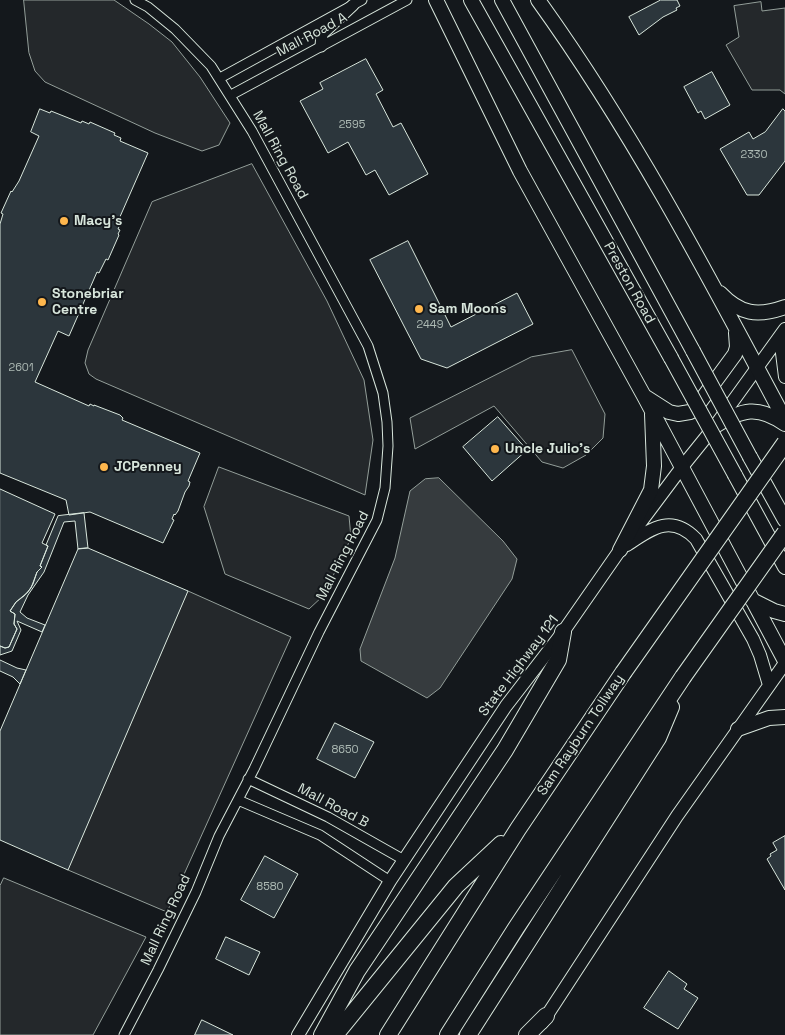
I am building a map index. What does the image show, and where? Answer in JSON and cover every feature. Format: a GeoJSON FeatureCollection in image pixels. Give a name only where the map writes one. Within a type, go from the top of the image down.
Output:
{"type":"FeatureCollection","features":[{"type":"Feature","properties":{"kind":"highway","name":"Sam Rayburn Tollway"},"geometry":{"type":"LineString","coordinates":[[388,1035],[518,829],[623,673],[785,442]]}},
{"type":"Feature","properties":{"kind":"highway"},"geometry":{"type":"LineString","coordinates":[[468,1035],[654,731],[683,677],[785,533]]}},
{"type":"Feature","properties":{"kind":"highway"},"geometry":{"type":"LineString","coordinates":[[322,1035],[357,971],[505,750],[558,660],[563,632]]}},
{"type":"Feature","properties":{"kind":"highway"},"geometry":{"type":"LineString","coordinates":[[448,1035],[654,731]]}},
{"type":"Feature","properties":{"kind":"highway"},"geometry":{"type":"LineString","coordinates":[[335,1035],[456,886],[518,829]]}},
{"type":"Feature","properties":{"kind":"highway"},"geometry":{"type":"LineString","coordinates":[[527,1035],[546,1016]]}},
{"type":"Feature","properties":{"kind":"main road"},"geometry":{"type":"LineString","coordinates":[[436,0],[520,171],[644,396],[785,662],[677,816],[534,1035]]}},
{"type":"Feature","properties":{"kind":"main road","name":"Preston Road"},"geometry":{"type":"LineString","coordinates":[[471,0],[671,358],[785,567]]}},
{"type":"Feature","properties":{"kind":"main road","name":"Preston Road"},"geometry":{"type":"LineString","coordinates":[[502,0],[785,520]]}},
{"type":"Feature","properties":{"kind":"main road"},"geometry":{"type":"LineString","coordinates":[[538,0],[557,26],[623,130],[712,286],[785,420]]}},
{"type":"Feature","properties":{"kind":"main road"},"geometry":{"type":"LineString","coordinates":[[712,286],[741,310],[772,311],[785,307]]}},
{"type":"Feature","properties":{"kind":"main road"},"geometry":{"type":"LineString","coordinates":[[644,396],[674,413],[683,414],[694,410],[735,354],[737,347],[735,328]]}},
{"type":"Feature","properties":{"kind":"main road"},"geometry":{"type":"LineString","coordinates":[[782,333],[785,377]]}},
{"type":"Feature","properties":{"kind":"main road","name":"State Highway 121"},"geometry":{"type":"LineString","coordinates":[[298,1035],[390,881],[506,706],[563,632],[620,550],[682,467],[758,369],[782,333]]}},
{"type":"Feature","properties":{"kind":"main road"},"geometry":{"type":"LineString","coordinates":[[620,550],[650,490],[654,466],[652,411]]}},
{"type":"Feature","properties":{"kind":"main road"},"geometry":{"type":"LineString","coordinates":[[715,426],[734,415],[760,412],[773,416],[785,424]]}},
{"type":"Feature","properties":{"kind":"main road"},"geometry":{"type":"LineString","coordinates":[[620,550],[653,528],[663,525],[678,526],[691,533],[753,639],[769,685]]}},
{"type":"Feature","properties":{"kind":"main road"},"geometry":{"type":"LineString","coordinates":[[752,600],[774,611],[785,614]]}},
{"type":"Feature","properties":{"kind":"main road"},"geometry":{"type":"LineString","coordinates":[[738,729],[769,718],[785,717]]}},
{"type":"Feature","properties":{"kind":"street","name":"Mall Ring Road"},"geometry":{"type":"LineString","coordinates":[[124,1035],[196,892],[219,836],[319,632],[377,520],[386,488],[387,422],[383,392],[368,346],[231,95],[211,66],[181,35],[148,7],[135,0]]}},
{"type":"Feature","properties":{"kind":"street","name":"Mall Road A"},"geometry":{"type":"LineString","coordinates":[[231,95],[407,0]]}},
{"type":"Feature","properties":{"kind":"street","name":"Mall Road A"},"geometry":{"type":"LineString","coordinates":[[220,78],[358,3]]}},
{"type":"Feature","properties":{"kind":"street"},"geometry":{"type":"LineString","coordinates":[[321,46],[322,34],[358,3]]}},
{"type":"Feature","properties":{"kind":"street","name":"Mall Road B"},"geometry":{"type":"LineString","coordinates":[[248,779],[328,817],[404,860]]}},
{"type":"Feature","properties":{"kind":"street"},"geometry":{"type":"LineString","coordinates":[[238,800],[320,836],[390,881]]}},
{"type":"Feature","properties":{"kind":"shaded area"},"geometry":{"type":"Polygon","coordinates":[[[24,0],[114,0],[149,24],[172,42],[200,77],[230,123],[219,145],[202,151],[155,133],[45,82],[35,71],[29,53],[24,0]]]}},
{"type":"Feature","properties":{"kind":"shaded area"},"geometry":{"type":"Polygon","coordinates":[[[761,2],[762,11],[785,8],[785,94],[780,90],[752,90],[726,45],[739,37],[734,6],[761,2]]]}},
{"type":"Feature","properties":{"kind":"shaded area"},"geometry":{"type":"Polygon","coordinates":[[[252,164],[327,301],[364,380],[373,440],[365,495],[96,379],[89,374],[85,363],[88,350],[152,202],[252,164]]]}},
{"type":"Feature","properties":{"kind":"shaded area"},"geometry":{"type":"Polygon","coordinates":[[[572,350],[605,414],[603,438],[586,455],[563,468],[542,462],[494,406],[415,449],[410,418],[531,357],[572,350]]]}},
{"type":"Feature","properties":{"kind":"shaded area"},"geometry":{"type":"Polygon","coordinates":[[[219,467],[349,516],[351,538],[324,595],[309,609],[225,574],[204,507],[219,467]]]}},
{"type":"Feature","properties":{"kind":"shaded area"},"geometry":{"type":"Polygon","coordinates":[[[439,478],[503,541],[517,559],[512,579],[440,688],[427,698],[361,661],[360,649],[395,558],[410,491],[425,479],[439,478]]]}},
{"type":"Feature","properties":{"kind":"shaded area"},"geometry":{"type":"Polygon","coordinates":[[[188,591],[291,637],[167,912],[68,870],[188,591]]]}},
{"type":"Feature","properties":{"kind":"shaded area"},"geometry":{"type":"Polygon","coordinates":[[[4,878],[146,937],[93,1035],[0,1035],[0,886],[4,878]]]}},
{"type":"Feature","properties":{"kind":"building"},"geometry":{"type":"Polygon","coordinates":[[[661,0],[677,0],[680,6],[676,8],[677,10],[663,17],[639,35],[629,17],[661,0]]]}},
{"type":"Feature","properties":{"kind":"building"},"geometry":{"type":"Polygon","coordinates":[[[366,59],[383,90],[376,94],[393,127],[401,123],[428,174],[389,195],[375,170],[366,175],[348,142],[328,153],[300,101],[323,89],[320,83],[366,59]]]}},
{"type":"Feature","properties":{"kind":"building"},"geometry":{"type":"Polygon","coordinates":[[[712,72],[730,105],[705,119],[701,111],[698,113],[684,87],[712,72]]]}},
{"type":"Feature","properties":{"kind":"building","name":"Stonebriar Centre"},"geometry":{"type":"Polygon","coordinates":[[[40,109],[50,113],[51,111],[81,123],[82,121],[89,124],[90,122],[115,133],[114,135],[121,138],[120,141],[148,153],[119,219],[122,220],[118,229],[120,230],[119,235],[108,260],[106,259],[99,273],[97,272],[69,336],[58,331],[35,382],[89,406],[90,404],[94,405],[120,415],[123,418],[122,420],[200,453],[188,481],[190,482],[189,486],[178,511],[174,514],[172,519],[174,520],[163,543],[90,512],[69,515],[66,500],[0,473],[0,224],[3,214],[1,213],[11,191],[19,181],[39,136],[31,132],[40,109]]]}},
{"type":"Feature","properties":{"kind":"building"},"geometry":{"type":"Polygon","coordinates":[[[783,109],[785,111],[785,161],[759,195],[747,195],[720,149],[749,132],[753,139],[765,132],[783,109]]]}},
{"type":"Feature","properties":{"kind":"building","name":"Sam Moons"},"geometry":{"type":"Polygon","coordinates":[[[408,241],[451,327],[517,293],[533,324],[447,368],[421,359],[370,260],[408,241]]]}},
{"type":"Feature","properties":{"kind":"building","name":"Uncle Julio's"},"geometry":{"type":"Polygon","coordinates":[[[498,417],[527,450],[492,481],[463,447],[498,417]]]}},
{"type":"Feature","properties":{"kind":"building"},"geometry":{"type":"Polygon","coordinates":[[[0,489],[55,514],[42,543],[48,546],[40,566],[42,567],[37,572],[31,588],[16,602],[10,611],[15,614],[14,624],[17,629],[9,647],[5,648],[0,646],[0,489]]]}},
{"type":"Feature","properties":{"kind":"building"},"geometry":{"type":"Polygon","coordinates":[[[84,513],[88,548],[78,549],[75,521],[64,522],[44,572],[28,595],[20,612],[27,618],[45,625],[42,632],[17,621],[21,630],[12,651],[0,655],[0,646],[9,647],[17,629],[14,624],[15,614],[10,611],[16,602],[28,592],[37,572],[42,567],[40,566],[48,546],[46,545],[58,516],[84,513]]]}},
{"type":"Feature","properties":{"kind":"building"},"geometry":{"type":"Polygon","coordinates":[[[88,548],[188,591],[68,870],[0,840],[0,731],[78,549],[88,548]]]}},
{"type":"Feature","properties":{"kind":"building"},"geometry":{"type":"Polygon","coordinates":[[[0,660],[26,670],[20,684],[13,677],[0,671],[0,660]]]}},
{"type":"Feature","properties":{"kind":"building"},"geometry":{"type":"Polygon","coordinates":[[[335,723],[374,742],[355,778],[317,759],[335,723]]]}},
{"type":"Feature","properties":{"kind":"building"},"geometry":{"type":"Polygon","coordinates":[[[785,836],[785,890],[767,859],[771,856],[770,854],[777,850],[773,843],[785,836]]]}},
{"type":"Feature","properties":{"kind":"building"},"geometry":{"type":"Polygon","coordinates":[[[265,856],[298,874],[274,918],[241,900],[265,856]]]}},
{"type":"Feature","properties":{"kind":"building"},"geometry":{"type":"Polygon","coordinates":[[[226,937],[260,952],[249,975],[216,959],[226,937]]]}},
{"type":"Feature","properties":{"kind":"building"},"geometry":{"type":"Polygon","coordinates":[[[669,971],[687,984],[684,989],[698,998],[678,1029],[644,1008],[669,971]]]}},
{"type":"Feature","properties":{"kind":"building"},"geometry":{"type":"Polygon","coordinates":[[[202,1020],[233,1035],[195,1035],[202,1020]]]}},
{"type":"Feature","properties":{"kind":"place","name":"Macy's"},"geometry":{"type":"Point","coordinates":[64,221]}},
{"type":"Feature","properties":{"kind":"place","name":"Stonebriar Centre"},"geometry":{"type":"Point","coordinates":[42,302]}},
{"type":"Feature","properties":{"kind":"place","name":"Sam Moons"},"geometry":{"type":"Point","coordinates":[419,309]}},
{"type":"Feature","properties":{"kind":"place","name":"Uncle Julio's"},"geometry":{"type":"Point","coordinates":[495,449]}},
{"type":"Feature","properties":{"kind":"place","name":"JCPenney"},"geometry":{"type":"Point","coordinates":[104,467]}}]}
